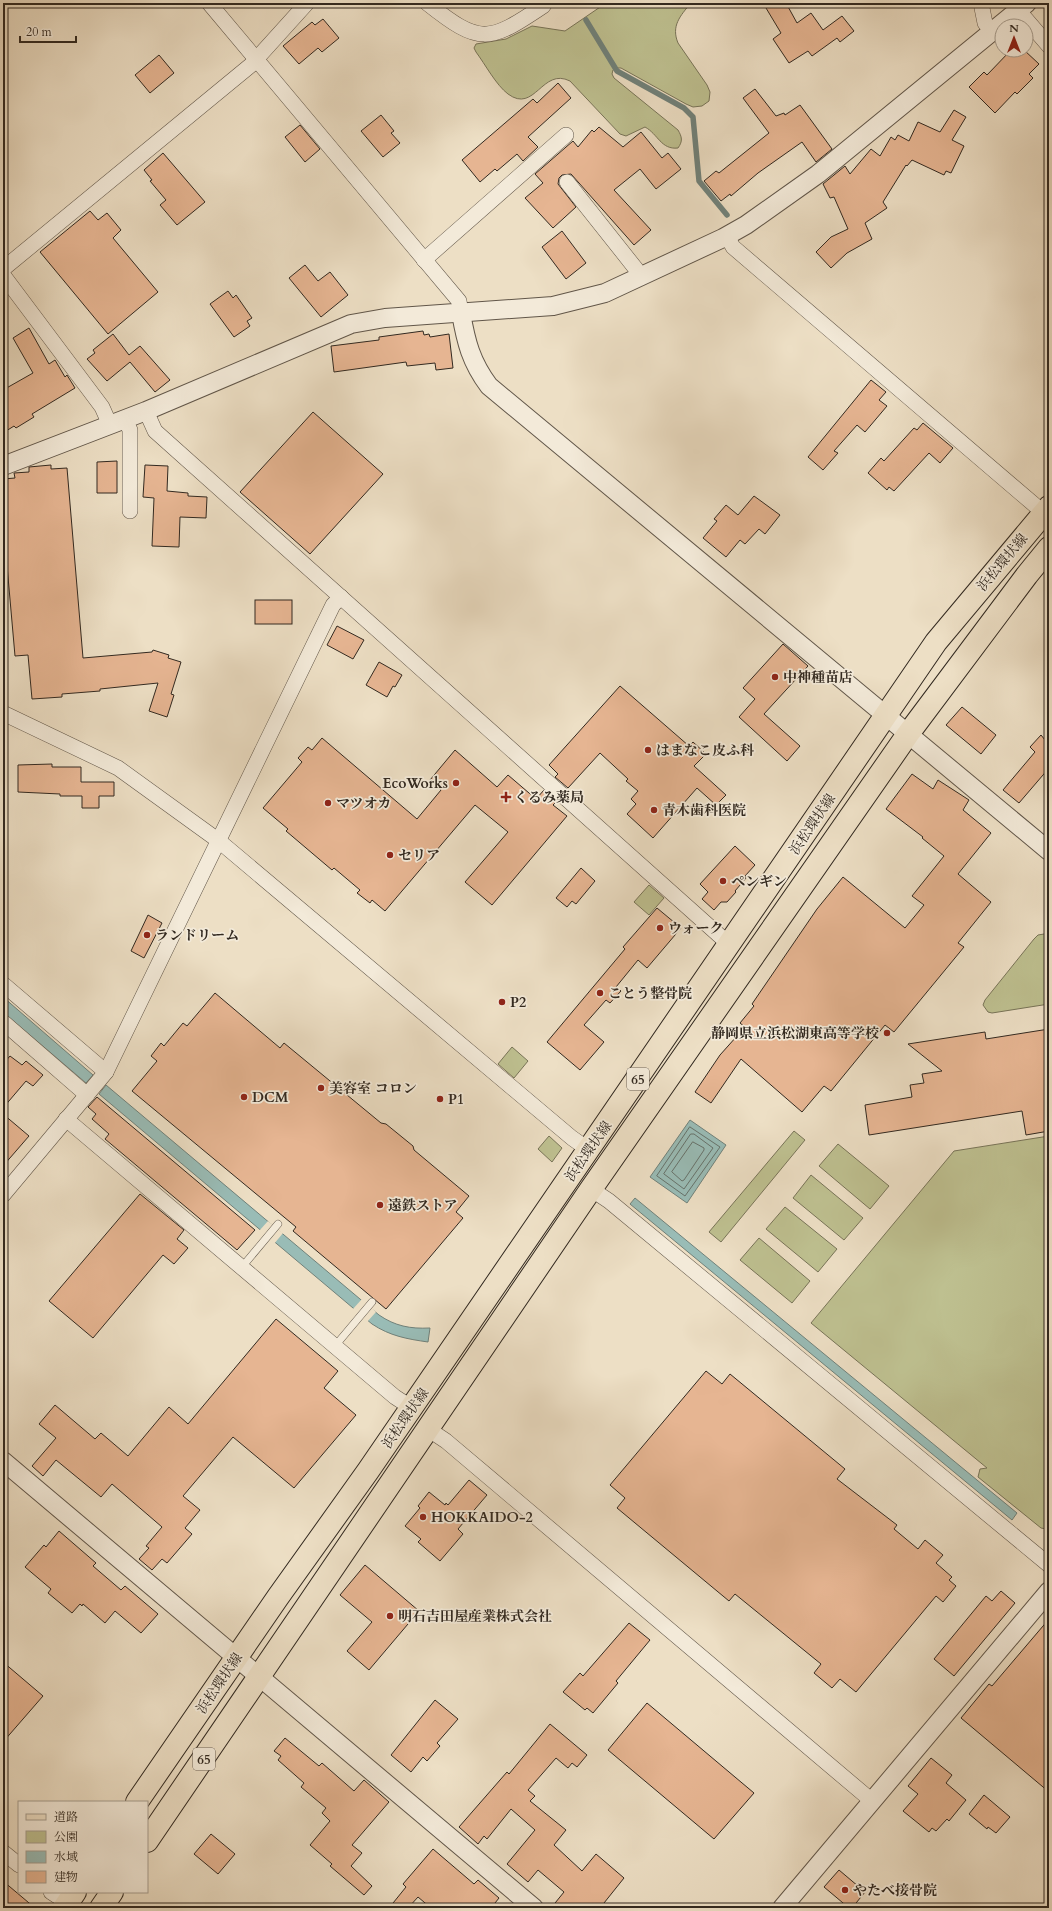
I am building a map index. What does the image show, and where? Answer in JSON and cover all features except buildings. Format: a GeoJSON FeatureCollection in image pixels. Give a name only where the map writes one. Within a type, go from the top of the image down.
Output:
{"type":"FeatureCollection","features":[{"type":"Feature","properties":{"kind":"main road","name":"浜松環状線"},"geometry":{"type":"LineString","coordinates":[[138,1801],[236,1657],[412,1408],[941,636],[1047,510]]}},
{"type":"Feature","properties":{"kind":"main road","name":"浜松環状線"},"geometry":{"type":"LineString","coordinates":[[148,1840],[591,1189],[908,734],[1022,581],[1049,548]]}},
{"type":"Feature","properties":{"kind":"main road"},"geometry":{"type":"LineString","coordinates":[[101,1908],[111,1893]]}},
{"type":"Feature","properties":{"kind":"street"},"geometry":{"type":"LineString","coordinates":[[209,3],[459,301],[470,355],[478,372],[489,386],[1049,851]]}},
{"type":"Feature","properties":{"kind":"street"},"geometry":{"type":"LineString","coordinates":[[3,269],[256,59],[307,3]]}},
{"type":"Feature","properties":{"kind":"street"},"geometry":{"type":"LineString","coordinates":[[427,3],[460,28],[481,34],[503,31],[543,6],[545,3]]}},
{"type":"Feature","properties":{"kind":"street"},"geometry":{"type":"LineString","coordinates":[[980,3],[985,23],[992,30]]}},
{"type":"Feature","properties":{"kind":"street"},"geometry":{"type":"LineString","coordinates":[[3,466],[146,411],[351,324],[385,318],[553,306],[605,293],[727,236],[783,200],[818,174],[1023,6],[1049,46]]}},
{"type":"Feature","properties":{"kind":"street"},"geometry":{"type":"LineString","coordinates":[[424,260],[566,135]]}},
{"type":"Feature","properties":{"kind":"street"},"geometry":{"type":"LineString","coordinates":[[567,182],[636,269],[640,277]]}},
{"type":"Feature","properties":{"kind":"street"},"geometry":{"type":"LineString","coordinates":[[727,236],[733,247],[1047,510]]}},
{"type":"Feature","properties":{"kind":"street"},"geometry":{"type":"LineString","coordinates":[[3,275],[102,407],[117,422],[130,430],[130,511]]}},
{"type":"Feature","properties":{"kind":"street"},"geometry":{"type":"LineString","coordinates":[[146,411],[155,431],[730,945]]}},
{"type":"Feature","properties":{"kind":"street"},"geometry":{"type":"LineString","coordinates":[[3,1195],[106,1072],[333,605],[341,596]]}},
{"type":"Feature","properties":{"kind":"street"},"geometry":{"type":"LineString","coordinates":[[3,713],[118,768],[219,840],[572,1138],[589,1150]]}},
{"type":"Feature","properties":{"kind":"street"},"geometry":{"type":"LineString","coordinates":[[3,984],[106,1072]]}},
{"type":"Feature","properties":{"kind":"street"},"geometry":{"type":"LineString","coordinates":[[3,1022],[87,1095]]}},
{"type":"Feature","properties":{"kind":"street"},"geometry":{"type":"LineString","coordinates":[[66,1119],[396,1397],[412,1408]]}},
{"type":"Feature","properties":{"kind":"street"},"geometry":{"type":"LineString","coordinates":[[591,1189],[615,1206],[1049,1565]]}},
{"type":"Feature","properties":{"kind":"street"},"geometry":{"type":"LineString","coordinates":[[428,1429],[446,1441],[872,1801]]}},
{"type":"Feature","properties":{"kind":"street"},"geometry":{"type":"LineString","coordinates":[[3,1461],[534,1908]]}},
{"type":"Feature","properties":{"kind":"street"},"geometry":{"type":"LineString","coordinates":[[782,1908],[1049,1591]]}},
{"type":"Feature","properties":{"kind":"street"},"geometry":{"type":"LineString","coordinates":[[3,1852],[18,1864]]}},
{"type":"Feature","properties":{"kind":"lane"},"geometry":{"type":"LineString","coordinates":[[242,1267],[277,1226]]}},
{"type":"Feature","properties":{"kind":"lane"},"geometry":{"type":"LineString","coordinates":[[335,1346],[371,1304]]}},
{"type":"Feature","properties":{"kind":"green space"},"geometry":{"type":"Polygon","coordinates":[[[606,3],[691,3],[683,12],[676,26],[676,37],[678,43],[707,85],[710,92],[709,101],[702,106],[693,107],[621,68],[613,70],[612,74],[614,78],[678,130],[681,143],[678,148],[668,147],[645,127],[626,136],[620,134],[570,81],[560,78],[552,80],[532,95],[517,99],[508,94],[499,85],[474,48],[476,44],[506,39],[532,26],[565,31],[606,3]]]}},
{"type":"Feature","properties":{"kind":"green space"},"geometry":{"type":"Polygon","coordinates":[[[649,885],[664,898],[649,915],[634,902],[649,885]]]}},
{"type":"Feature","properties":{"kind":"green space"},"geometry":{"type":"Polygon","coordinates":[[[1038,935],[1049,935],[1049,1004],[992,1013],[988,1012],[983,1005],[985,1000],[1034,939],[1038,935]]]}},
{"type":"Feature","properties":{"kind":"green space"},"geometry":{"type":"Polygon","coordinates":[[[512,1047],[528,1061],[514,1078],[498,1064],[512,1047]]]}},
{"type":"Feature","properties":{"kind":"green space"},"geometry":{"type":"Polygon","coordinates":[[[794,1131],[805,1140],[721,1242],[709,1232],[794,1131]]]}},
{"type":"Feature","properties":{"kind":"green space"},"geometry":{"type":"Polygon","coordinates":[[[549,1136],[562,1148],[552,1162],[538,1149],[549,1136]]]}},
{"type":"Feature","properties":{"kind":"green space"},"geometry":{"type":"Polygon","coordinates":[[[1049,1136],[1049,1526],[1046,1529],[1041,1528],[978,1477],[980,1469],[987,1468],[811,1323],[954,1151],[1049,1136]]]}},
{"type":"Feature","properties":{"kind":"green space"},"geometry":{"type":"Polygon","coordinates":[[[838,1144],[889,1186],[870,1209],[819,1166],[838,1144]]]}},
{"type":"Feature","properties":{"kind":"green space"},"geometry":{"type":"Polygon","coordinates":[[[811,1175],[863,1218],[844,1240],[793,1198],[811,1175]]]}},
{"type":"Feature","properties":{"kind":"green space"},"geometry":{"type":"Polygon","coordinates":[[[785,1207],[837,1249],[818,1272],[766,1229],[785,1207]]]}},
{"type":"Feature","properties":{"kind":"green space"},"geometry":{"type":"Polygon","coordinates":[[[759,1238],[810,1281],[792,1303],[740,1260],[759,1238]]]}},
{"type":"Feature","properties":{"kind":"water"},"geometry":{"type":"Polygon","coordinates":[[[3,997],[93,1075],[86,1083],[3,1012],[3,997]]]}},
{"type":"Feature","properties":{"kind":"water"},"geometry":{"type":"Polygon","coordinates":[[[106,1085],[379,1315],[391,1322],[403,1326],[430,1328],[428,1342],[399,1336],[372,1324],[99,1094],[106,1085]]]}},
{"type":"Feature","properties":{"kind":"water"},"geometry":{"type":"Polygon","coordinates":[[[690,1120],[726,1145],[687,1203],[650,1177],[690,1120]]]}},
{"type":"Feature","properties":{"kind":"water"},"geometry":{"type":"Polygon","coordinates":[[[635,1198],[1017,1513],[1012,1520],[630,1204],[635,1198]]]}},
{"type":"Feature","properties":{"kind":"pier"},"geometry":{"type":"Polygon","coordinates":[[[268,1221],[283,1233],[274,1244],[259,1231],[268,1221]]]}},
{"type":"Feature","properties":{"kind":"pier"},"geometry":{"type":"Polygon","coordinates":[[[362,1299],[376,1312],[367,1322],[352,1310],[362,1299]]]}},
{"type":"Feature","properties":{"kind":"waterway"},"geometry":{"type":"LineString","coordinates":[[586,20],[617,71],[684,108],[693,117],[699,181],[727,215]]}},
{"type":"Feature","properties":{"kind":"place","name":"中神種苗店"},"geometry":{"type":"Point","coordinates":[775,677]}},
{"type":"Feature","properties":{"kind":"place","name":"はまなこ皮ふ科"},"geometry":{"type":"Point","coordinates":[648,750]}},
{"type":"Feature","properties":{"kind":"place","name":"EcoWorks"},"geometry":{"type":"Point","coordinates":[456,783]}},
{"type":"Feature","properties":{"kind":"place","name":"くるみ薬局"},"geometry":{"type":"Point","coordinates":[506,797]}},
{"type":"Feature","properties":{"kind":"place","name":"マツオカ"},"geometry":{"type":"Point","coordinates":[328,803]}},
{"type":"Feature","properties":{"kind":"place","name":"青木歯科医院"},"geometry":{"type":"Point","coordinates":[654,810]}},
{"type":"Feature","properties":{"kind":"place","name":"セリア"},"geometry":{"type":"Point","coordinates":[390,855]}},
{"type":"Feature","properties":{"kind":"place","name":"ペンギン"},"geometry":{"type":"Point","coordinates":[723,881]}},
{"type":"Feature","properties":{"kind":"place","name":"ウォーク"},"geometry":{"type":"Point","coordinates":[660,928]}},
{"type":"Feature","properties":{"kind":"place","name":"ランドリーム"},"geometry":{"type":"Point","coordinates":[147,935]}},
{"type":"Feature","properties":{"kind":"place","name":"ことう整骨院"},"geometry":{"type":"Point","coordinates":[600,993]}},
{"type":"Feature","properties":{"kind":"place","name":"P2"},"geometry":{"type":"Point","coordinates":[502,1002]}},
{"type":"Feature","properties":{"kind":"place","name":"静岡県立浜松湖東高等学校"},"geometry":{"type":"Point","coordinates":[887,1033]}},
{"type":"Feature","properties":{"kind":"place","name":"美容室 コロン"},"geometry":{"type":"Point","coordinates":[321,1088]}},
{"type":"Feature","properties":{"kind":"place","name":"DCM"},"geometry":{"type":"Point","coordinates":[244,1097]}},
{"type":"Feature","properties":{"kind":"place","name":"P1"},"geometry":{"type":"Point","coordinates":[440,1099]}},
{"type":"Feature","properties":{"kind":"place","name":"遠鉄ストア"},"geometry":{"type":"Point","coordinates":[380,1205]}},
{"type":"Feature","properties":{"kind":"place","name":"HOKKAIDO-2"},"geometry":{"type":"Point","coordinates":[423,1517]}},
{"type":"Feature","properties":{"kind":"place","name":"明石吉田屋産業株式会社"},"geometry":{"type":"Point","coordinates":[390,1616]}},
{"type":"Feature","properties":{"kind":"place","name":"やたべ接骨院"},"geometry":{"type":"Point","coordinates":[845,1890]}}]}
